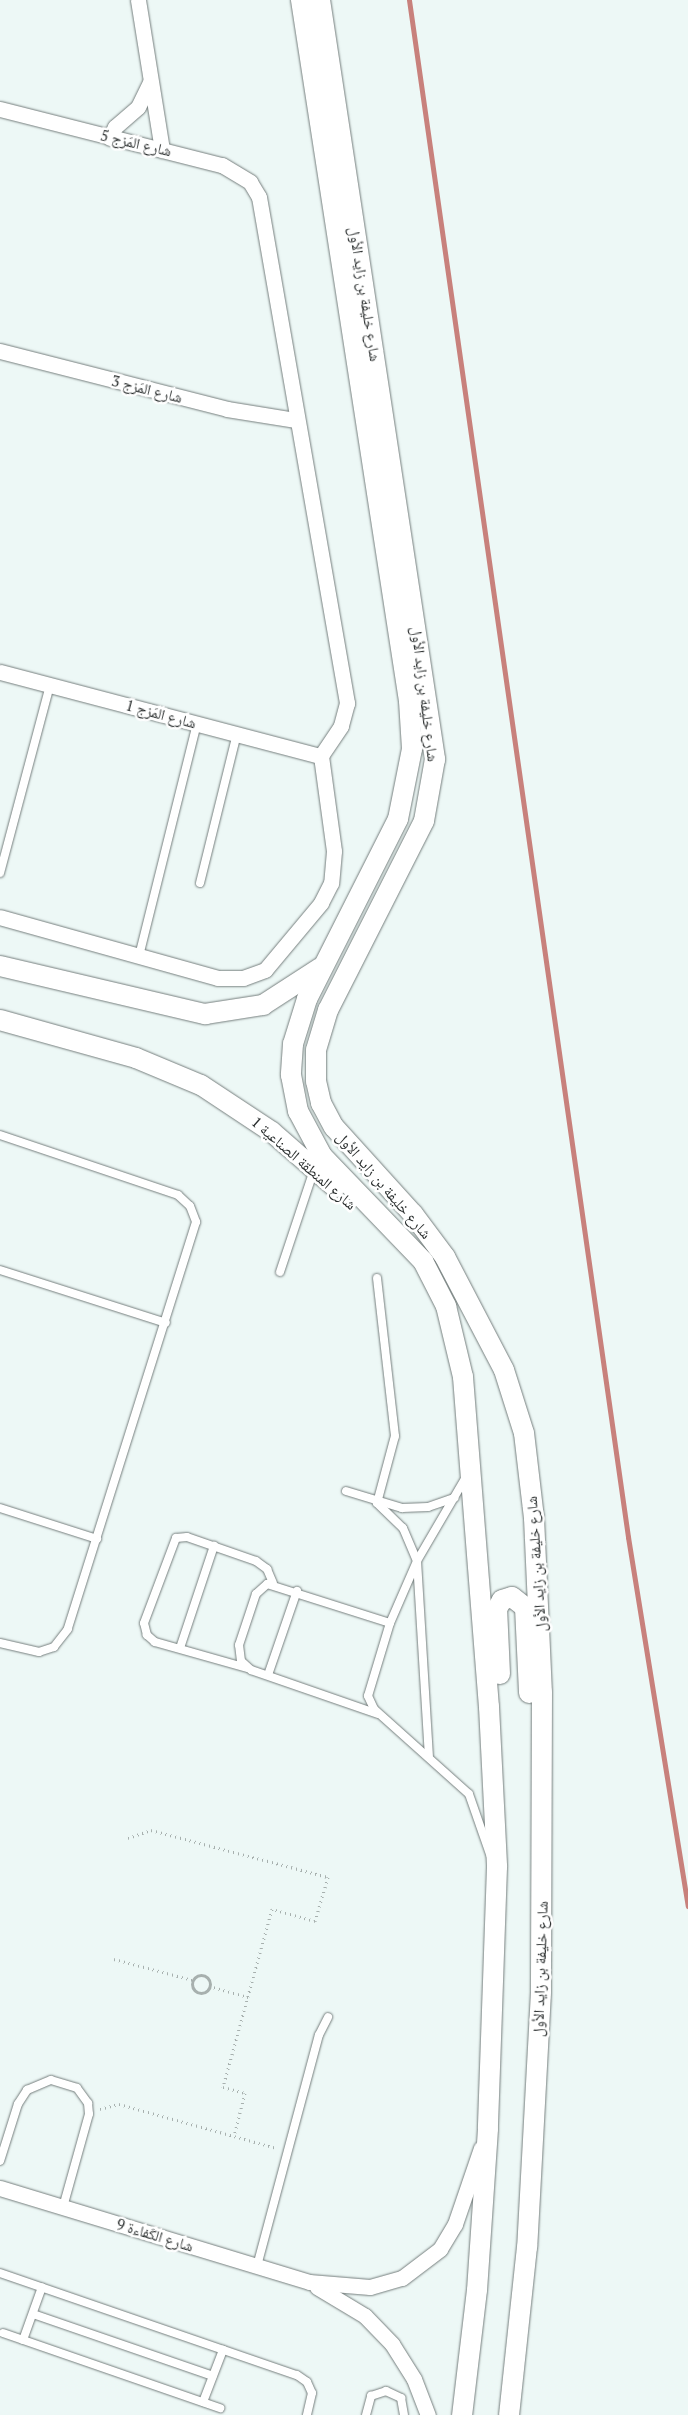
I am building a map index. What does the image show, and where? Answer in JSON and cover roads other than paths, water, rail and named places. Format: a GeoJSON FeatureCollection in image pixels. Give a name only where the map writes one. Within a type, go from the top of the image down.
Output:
{"type":"FeatureCollection","features":[{"type":"Feature","properties":{"kind":"main road","name":"شارع خليفة بن زايد الأول"},"geometry":{"type":"LineString","coordinates":[[301,0],[412,725],[410,773],[398,819],[307,999],[293,1044],[291,1075],[298,1111],[322,1156],[408,1242],[436,1283],[453,1328],[463,1377],[494,1788],[497,1867],[488,2129],[477,2290],[462,2415]]}},
{"type":"Feature","properties":{"kind":"main road","name":"شارع خليفة بن زايد الأول"},"geometry":{"type":"LineString","coordinates":[[320,0],[435,759],[424,820],[328,1010],[316,1050],[316,1081],[334,1127],[413,1214],[444,1257],[512,1388],[524,1433],[534,1518],[542,1638],[543,1880],[536,2108],[509,2415]]}},
{"type":"Feature","properties":{"kind":"main road"},"geometry":{"type":"LineString","coordinates":[[0,966],[205,1014],[263,1005],[324,966]]}},
{"type":"Feature","properties":{"kind":"main road","name":"شارع المنطقة الصناعية 1"},"geometry":{"type":"LineString","coordinates":[[0,1020],[103,1047],[177,1074],[249,1115],[314,1168],[370,1219],[408,1242]]}},
{"type":"Feature","properties":{"kind":"main road"},"geometry":{"type":"LineString","coordinates":[[494,1788],[504,1747],[497,1609],[507,1597],[517,1598],[526,1608],[530,1716],[542,1745]]}},
{"type":"Feature","properties":{"kind":"street"},"geometry":{"type":"LineString","coordinates":[[138,0],[162,150]]}},
{"type":"Feature","properties":{"kind":"street"},"geometry":{"type":"LineString","coordinates":[[110,138],[115,127],[138,107],[150,82]]}},
{"type":"Feature","properties":{"kind":"street","name":"شارع المَزج 5"},"geometry":{"type":"LineString","coordinates":[[0,109],[110,138],[203,158],[238,172],[259,197],[296,420]]}},
{"type":"Feature","properties":{"kind":"street","name":"شارع المَزج 3"},"geometry":{"type":"LineString","coordinates":[[0,351],[228,409],[296,420]]}},
{"type":"Feature","properties":{"kind":"street"},"geometry":{"type":"LineString","coordinates":[[0,917],[139,956],[231,979],[254,975],[275,962],[322,903],[331,883],[334,851],[321,756],[341,726],[346,690],[296,420]]}},
{"type":"Feature","properties":{"kind":"street","name":"شارع المَزج 1"},"geometry":{"type":"LineString","coordinates":[[0,672],[321,756]]}},
{"type":"Feature","properties":{"kind":"street","name":"شارع الكَفاءة 9"},"geometry":{"type":"LineString","coordinates":[[309,2282],[370,2287],[402,2278],[429,2260],[456,2224],[488,2129]]}},
{"type":"Feature","properties":{"kind":"street","name":"شارع الكَفاءة 9"},"geometry":{"type":"LineString","coordinates":[[0,2188],[309,2282],[350,2304],[380,2330],[407,2366],[428,2415]]}},
{"type":"Feature","properties":{"kind":"lane"},"geometry":{"type":"LineString","coordinates":[[0,873],[50,685]]}},
{"type":"Feature","properties":{"kind":"lane"},"geometry":{"type":"LineString","coordinates":[[139,956],[196,723]]}},
{"type":"Feature","properties":{"kind":"lane"},"geometry":{"type":"LineString","coordinates":[[200,883],[237,734]]}},
{"type":"Feature","properties":{"kind":"lane"},"geometry":{"type":"LineString","coordinates":[[0,1135],[171,1192],[190,1206],[196,1231],[68,1629],[60,1642],[39,1652],[0,1643]]}},
{"type":"Feature","properties":{"kind":"lane"},"geometry":{"type":"LineString","coordinates":[[280,1272],[314,1168]]}},
{"type":"Feature","properties":{"kind":"lane"},"geometry":{"type":"LineString","coordinates":[[0,1270],[166,1323]]}},
{"type":"Feature","properties":{"kind":"lane"},"geometry":{"type":"LineString","coordinates":[[377,1278],[394,1436],[377,1502]]}},
{"type":"Feature","properties":{"kind":"lane"},"geometry":{"type":"LineString","coordinates":[[471,1469],[417,1561],[390,1623],[368,1688],[370,1703],[379,1714],[429,1756],[469,1794],[487,1850],[497,1867]]}},
{"type":"Feature","properties":{"kind":"lane"},"geometry":{"type":"LineString","coordinates":[[346,1491],[377,1502],[415,1509],[454,1498]]}},
{"type":"Feature","properties":{"kind":"lane"},"geometry":{"type":"LineString","coordinates":[[377,1502],[403,1528],[417,1561],[429,1756]]}},
{"type":"Feature","properties":{"kind":"lane"},"geometry":{"type":"LineString","coordinates":[[0,1508],[97,1539]]}},
{"type":"Feature","properties":{"kind":"lane"},"geometry":{"type":"LineString","coordinates":[[273,1583],[267,1569],[256,1560],[187,1537],[172,1542],[147,1615],[145,1630],[151,1639],[268,1675],[379,1714]]}},
{"type":"Feature","properties":{"kind":"lane"},"geometry":{"type":"LineString","coordinates":[[180,1648],[214,1546]]}},
{"type":"Feature","properties":{"kind":"lane"},"geometry":{"type":"LineString","coordinates":[[251,1670],[242,1661],[239,1645],[256,1594],[263,1586],[273,1583],[390,1623]]}},
{"type":"Feature","properties":{"kind":"lane"},"geometry":{"type":"LineString","coordinates":[[268,1675],[297,1591]]}},
{"type":"Feature","properties":{"kind":"lane"},"geometry":{"type":"LineString","coordinates":[[256,2266],[319,2035],[328,2017]]}},
{"type":"Feature","properties":{"kind":"lane"},"geometry":{"type":"LineString","coordinates":[[0,2161],[21,2097],[34,2084],[51,2080],[69,2083],[84,2095],[89,2114],[63,2207]]}},
{"type":"Feature","properties":{"kind":"lane"},"geometry":{"type":"LineString","coordinates":[[0,2272],[302,2378],[312,2393],[308,2415]]}},
{"type":"Feature","properties":{"kind":"lane"},"geometry":{"type":"LineString","coordinates":[[24,2340],[42,2287]]}},
{"type":"Feature","properties":{"kind":"lane"},"geometry":{"type":"LineString","coordinates":[[33,2314],[213,2376]]}},
{"type":"Feature","properties":{"kind":"lane"},"geometry":{"type":"LineString","coordinates":[[3,2333],[220,2408]]}},
{"type":"Feature","properties":{"kind":"lane"},"geometry":{"type":"LineString","coordinates":[[203,2402],[223,2350]]}},
{"type":"Feature","properties":{"kind":"lane"},"geometry":{"type":"LineString","coordinates":[[366,2415],[371,2396],[386,2391],[401,2398],[404,2415]]}},
{"type":"Feature","properties":{"kind":"waterway"},"geometry":{"type":"LineString","coordinates":[[409,0],[628,1537],[688,1906]]}}]}
